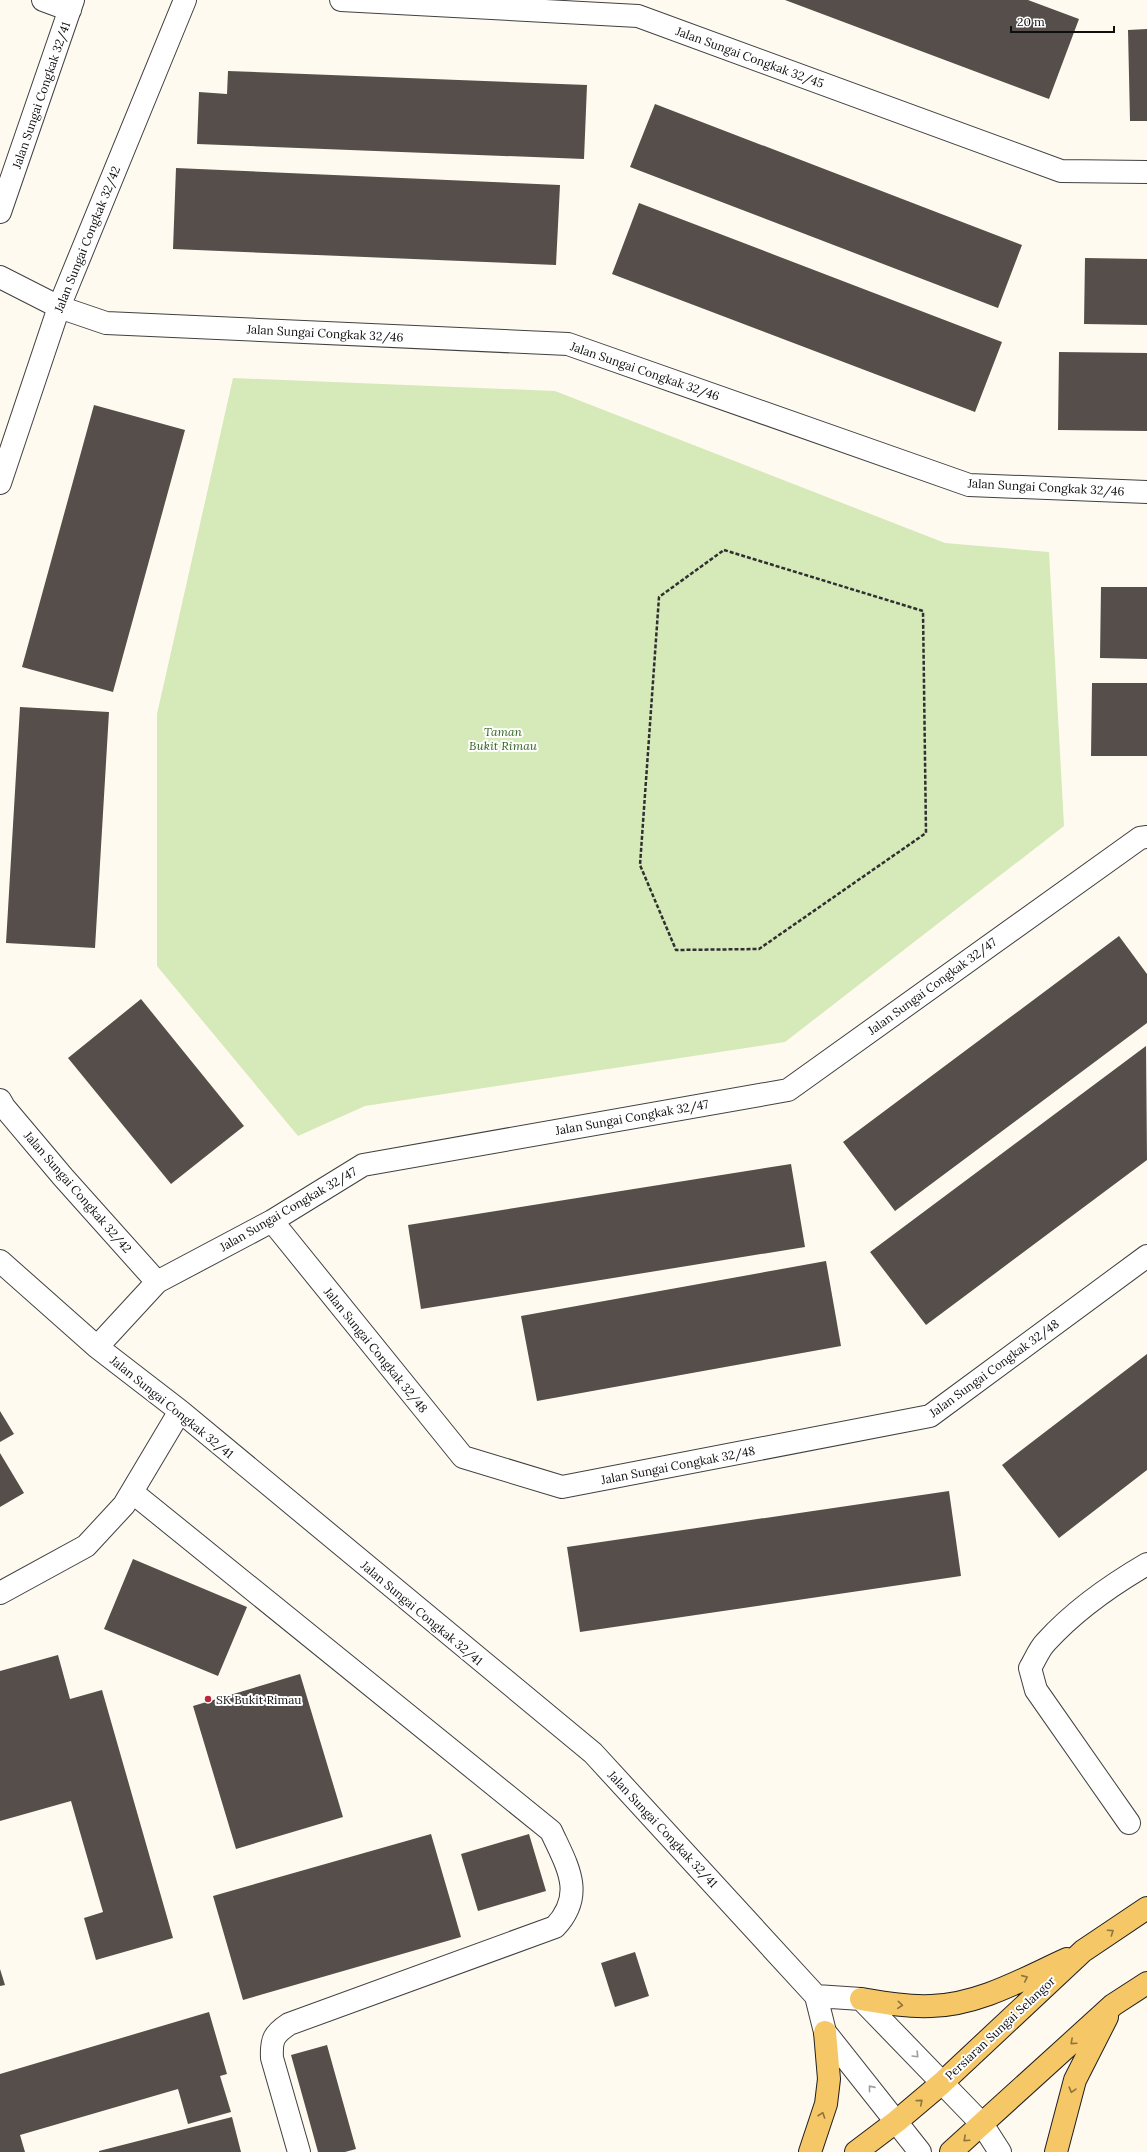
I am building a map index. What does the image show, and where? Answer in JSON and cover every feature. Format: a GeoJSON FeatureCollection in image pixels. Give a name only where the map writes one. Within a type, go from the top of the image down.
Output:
{"type":"FeatureCollection","features":[{"type":"Feature","properties":{"kind":"main road","name":"Persiaran Sungai Selangor"},"geometry":{"type":"LineString","coordinates":[[856,2152],[897,2121],[942,2083],[1083,1951],[1147,1908]]}},
{"type":"Feature","properties":{"kind":"main road"},"geometry":{"type":"LineString","coordinates":[[861,1999],[906,2006],[932,2006],[958,2002],[998,1990],[1083,1951]]}},
{"type":"Feature","properties":{"kind":"main road"},"geometry":{"type":"LineString","coordinates":[[951,2152],[1113,2005],[1147,1983]]}},
{"type":"Feature","properties":{"kind":"main road"},"geometry":{"type":"LineString","coordinates":[[1056,2152],[1075,2080],[1113,2005]]}},
{"type":"Feature","properties":{"kind":"main road"},"geometry":{"type":"LineString","coordinates":[[810,2152],[826,2104],[829,2079],[825,2032]]}},
{"type":"Feature","properties":{"kind":"street"},"geometry":{"type":"LineString","coordinates":[[43,0],[72,5]]}},
{"type":"Feature","properties":{"kind":"street","name":"Jalan Sungai Congkak 32/42"},"geometry":{"type":"LineString","coordinates":[[0,482],[59,307],[185,0]]}},
{"type":"Feature","properties":{"kind":"street","name":"Jalan Sungai Congkak 32/45"},"geometry":{"type":"LineString","coordinates":[[341,0],[638,16],[1061,172],[1147,172]]}},
{"type":"Feature","properties":{"kind":"street","name":"Jalan Sungai Congkak 32/41"},"geometry":{"type":"LineString","coordinates":[[0,212],[72,5]]}},
{"type":"Feature","properties":{"kind":"street","name":"Jalan Sungai Congkak 32/46"},"geometry":{"type":"LineString","coordinates":[[0,277],[59,307],[106,323],[568,344],[969,485],[1147,492]]}},
{"type":"Feature","properties":{"kind":"street","name":"Jalan Sungai Congkak 32/47"},"geometry":{"type":"LineString","coordinates":[[97,1347],[158,1282],[272,1220],[363,1165],[788,1090],[1140,838],[1147,837]]}},
{"type":"Feature","properties":{"kind":"street","name":"Jalan Sungai Congkak 32/42"},"geometry":{"type":"LineString","coordinates":[[0,1100],[4,1107],[63,1177],[158,1282]]}},
{"type":"Feature","properties":{"kind":"street","name":"Jalan Sungai Congkak 32/48"},"geometry":{"type":"LineString","coordinates":[[272,1220],[463,1457],[562,1487],[930,1416],[1147,1256]]}},
{"type":"Feature","properties":{"kind":"street","name":"Jalan Sungai Congkak 32/41"},"geometry":{"type":"LineString","coordinates":[[0,1261],[97,1347],[180,1412],[593,1753],[816,1996]]}},
{"type":"Feature","properties":{"kind":"street"},"geometry":{"type":"LineString","coordinates":[[0,1593],[86,1546],[124,1505],[180,1412]]}},
{"type":"Feature","properties":{"kind":"street"},"geometry":{"type":"LineString","coordinates":[[132,1492],[551,1831],[569,1871],[572,1895],[565,1916],[555,1927],[290,2024],[279,2031],[271,2043],[272,2058],[299,2152]]}},
{"type":"Feature","properties":{"kind":"street"},"geometry":{"type":"LineString","coordinates":[[1129,1824],[1036,1690],[1030,1668],[1045,1643],[1070,1619],[1126,1576],[1147,1564]]}},
{"type":"Feature","properties":{"kind":"street"},"geometry":{"type":"LineString","coordinates":[[920,2152],[897,2121],[825,2032],[816,1996],[861,1999],[982,2124],[1000,2152]]}},
{"type":"Feature","properties":{"kind":"path"},"geometry":{"type":"LineString","coordinates":[[724,550],[923,611],[926,833],[759,949],[676,950],[640,865],[659,597],[724,550]]}},
{"type":"Feature","properties":{"kind":"green space","name":"Taman Bukit Rimau"},"geometry":{"type":"Polygon","coordinates":[[[233,378],[555,391],[945,543],[1049,552],[1064,826],[785,1042],[365,1106],[298,1136],[157,966],[157,714],[233,378]]]}},
{"type":"Feature","properties":{"kind":"building"},"geometry":{"type":"Polygon","coordinates":[[[785,0],[1028,0],[1079,19],[1049,99],[785,0]]]}},
{"type":"Feature","properties":{"kind":"building"},"geometry":{"type":"Polygon","coordinates":[[[1147,29],[1147,121],[1130,121],[1128,30],[1147,29]]]}},
{"type":"Feature","properties":{"kind":"building"},"geometry":{"type":"Polygon","coordinates":[[[228,71],[587,85],[584,159],[197,144],[199,92],[227,94],[228,71]]]}},
{"type":"Feature","properties":{"kind":"building"},"geometry":{"type":"Polygon","coordinates":[[[655,104],[1022,245],[998,308],[630,167],[655,104]]]}},
{"type":"Feature","properties":{"kind":"building"},"geometry":{"type":"Polygon","coordinates":[[[176,168],[560,185],[556,265],[173,249],[176,168]]]}},
{"type":"Feature","properties":{"kind":"building"},"geometry":{"type":"Polygon","coordinates":[[[639,203],[1002,342],[975,412],[612,274],[639,203]]]}},
{"type":"Feature","properties":{"kind":"building"},"geometry":{"type":"Polygon","coordinates":[[[1085,258],[1147,259],[1147,325],[1084,324],[1085,258]]]}},
{"type":"Feature","properties":{"kind":"building"},"geometry":{"type":"Polygon","coordinates":[[[1059,352],[1147,353],[1147,431],[1058,430],[1059,352]]]}},
{"type":"Feature","properties":{"kind":"building"},"geometry":{"type":"Polygon","coordinates":[[[94,405],[185,430],[113,692],[22,667],[94,405]]]}},
{"type":"Feature","properties":{"kind":"building"},"geometry":{"type":"Polygon","coordinates":[[[1101,587],[1147,587],[1147,659],[1100,658],[1101,587]]]}},
{"type":"Feature","properties":{"kind":"building"},"geometry":{"type":"Polygon","coordinates":[[[1092,683],[1147,683],[1147,756],[1091,756],[1092,683]]]}},
{"type":"Feature","properties":{"kind":"building"},"geometry":{"type":"Polygon","coordinates":[[[20,707],[109,712],[95,948],[6,943],[20,707]]]}},
{"type":"Feature","properties":{"kind":"building"},"geometry":{"type":"Polygon","coordinates":[[[1119,936],[1147,974],[1147,1023],[895,1211],[843,1142],[1119,936]]]}},
{"type":"Feature","properties":{"kind":"building"},"geometry":{"type":"Polygon","coordinates":[[[141,999],[244,1126],[171,1184],[68,1058],[141,999]]]}},
{"type":"Feature","properties":{"kind":"building"},"geometry":{"type":"Polygon","coordinates":[[[1146,1046],[1147,1160],[926,1325],[870,1252],[1146,1046]]]}},
{"type":"Feature","properties":{"kind":"building"},"geometry":{"type":"Polygon","coordinates":[[[791,1164],[805,1247],[421,1309],[408,1225],[791,1164]]]}},
{"type":"Feature","properties":{"kind":"building"},"geometry":{"type":"Polygon","coordinates":[[[826,1261],[841,1346],[537,1401],[521,1316],[826,1261]]]}},
{"type":"Feature","properties":{"kind":"building"},"geometry":{"type":"Polygon","coordinates":[[[1147,1354],[1147,1470],[1059,1538],[1002,1465],[1147,1354]]]}},
{"type":"Feature","properties":{"kind":"building"},"geometry":{"type":"Polygon","coordinates":[[[0,1411],[14,1434],[0,1442],[0,1411]]]}},
{"type":"Feature","properties":{"kind":"building"},"geometry":{"type":"Polygon","coordinates":[[[0,1453],[24,1493],[0,1507],[0,1453]]]}},
{"type":"Feature","properties":{"kind":"building"},"geometry":{"type":"Polygon","coordinates":[[[949,1491],[961,1576],[580,1632],[567,1547],[949,1491]]]}},
{"type":"Feature","properties":{"kind":"building"},"geometry":{"type":"Polygon","coordinates":[[[133,1559],[247,1607],[218,1676],[104,1629],[133,1559]]]}},
{"type":"Feature","properties":{"kind":"building"},"geometry":{"type":"Polygon","coordinates":[[[58,1655],[70,1699],[102,1690],[173,1938],[96,1960],[84,1918],[103,1912],[71,1801],[0,1821],[0,1671],[58,1655]]]}},
{"type":"Feature","properties":{"kind":"building"},"geometry":{"type":"Polygon","coordinates":[[[300,1674],[343,1817],[236,1849],[193,1706],[300,1674]]]}},
{"type":"Feature","properties":{"kind":"building"},"geometry":{"type":"Polygon","coordinates":[[[431,1834],[461,1937],[243,2000],[213,1896],[431,1834]]]}},
{"type":"Feature","properties":{"kind":"building"},"geometry":{"type":"Polygon","coordinates":[[[529,1834],[546,1891],[478,1911],[461,1854],[529,1834]]]}},
{"type":"Feature","properties":{"kind":"building"},"geometry":{"type":"Polygon","coordinates":[[[635,1952],[649,1996],[615,2007],[601,1963],[635,1952]]]}},
{"type":"Feature","properties":{"kind":"building"},"geometry":{"type":"Polygon","coordinates":[[[0,1969],[5,1985],[0,1986],[0,1969]]]}},
{"type":"Feature","properties":{"kind":"building"},"geometry":{"type":"Polygon","coordinates":[[[209,2012],[227,2074],[220,2076],[231,2112],[188,2124],[178,2089],[20,2135],[25,2152],[0,2152],[0,2074],[209,2012]]]}},
{"type":"Feature","properties":{"kind":"building"},"geometry":{"type":"Polygon","coordinates":[[[327,2045],[356,2149],[345,2152],[318,2152],[291,2055],[327,2045]]]}},
{"type":"Feature","properties":{"kind":"building"},"geometry":{"type":"Polygon","coordinates":[[[232,2117],[241,2152],[99,2152],[99,2151],[232,2117]]]}},
{"type":"Feature","properties":{"kind":"place","name":"SK Bukit Rimau"},"geometry":{"type":"Point","coordinates":[208,1699]}}]}
